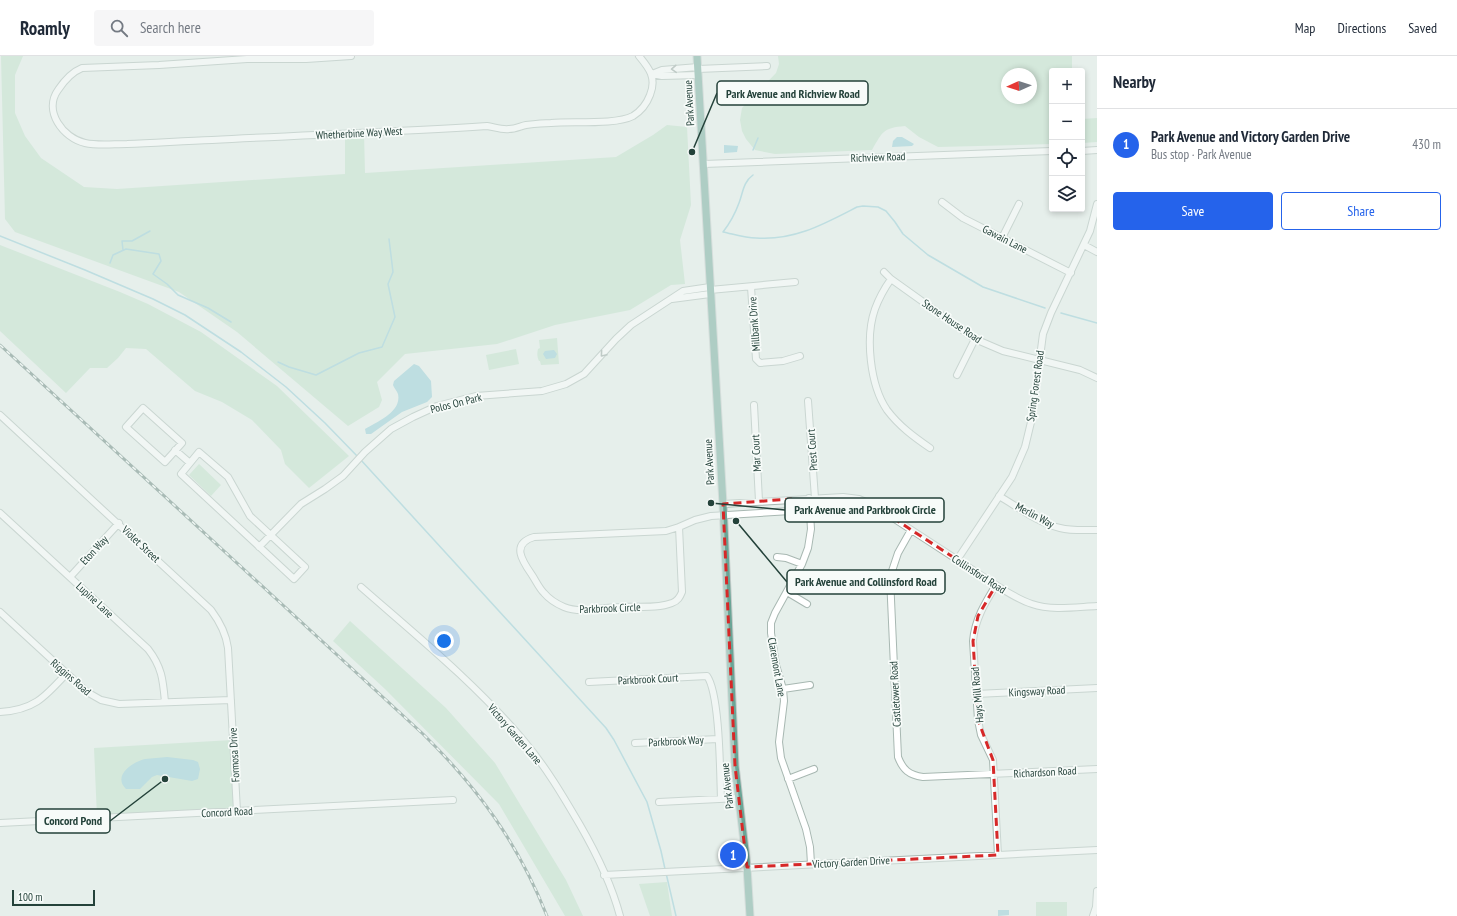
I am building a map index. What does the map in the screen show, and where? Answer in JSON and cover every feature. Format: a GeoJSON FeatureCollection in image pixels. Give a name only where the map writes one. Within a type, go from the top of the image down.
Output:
{"type":"FeatureCollection","features":[{"type":"Feature","properties":{"kind":"main road","name":"Park Avenue"},"geometry":{"type":"LineString","coordinates":[[697,56],[723,504],[735,766],[747,867],[750,916]]}},
{"type":"Feature","properties":{"kind":"street","name":"Whetherbine Way West"},"geometry":{"type":"LineString","coordinates":[[351,56],[306,59],[246,59],[82,68],[76,70],[59,88],[55,94],[53,107],[55,117],[66,133],[77,140],[93,145],[193,142],[487,126],[510,129],[538,124],[586,122],[631,117],[640,111],[649,98],[653,86],[652,74]]}},
{"type":"Feature","properties":{"kind":"street"},"geometry":{"type":"LineString","coordinates":[[639,56],[652,74],[662,76],[698,71],[767,66]]}},
{"type":"Feature","properties":{"kind":"street"},"geometry":{"type":"LineString","coordinates":[[1085,151],[1097,150]]}},
{"type":"Feature","properties":{"kind":"street","name":"Richview Road"},"geometry":{"type":"LineString","coordinates":[[704,164],[1049,152]]}},
{"type":"Feature","properties":{"kind":"street","name":"Gawain Lane"},"geometry":{"type":"LineString","coordinates":[[942,202],[963,218],[1071,272]]}},
{"type":"Feature","properties":{"kind":"street"},"geometry":{"type":"LineString","coordinates":[[1002,238],[1019,204]]}},
{"type":"Feature","properties":{"kind":"street","name":"Spring Forest Road"},"geometry":{"type":"LineString","coordinates":[[957,560],[1012,476],[1025,447],[1032,418],[1039,359],[1045,327],[1090,231],[1097,204]]}},
{"type":"Feature","properties":{"kind":"street"},"geometry":{"type":"LineString","coordinates":[[1084,245],[1097,252]]}},
{"type":"Feature","properties":{"kind":"street","name":"Stone House Road"},"geometry":{"type":"LineString","coordinates":[[884,272],[891,279],[975,339],[1017,356],[1039,359],[1080,370],[1097,378]]}},
{"type":"Feature","properties":{"kind":"street"},"geometry":{"type":"LineString","coordinates":[[891,279],[880,297],[872,320],[870,339],[874,377],[886,408],[908,432],[930,448]]}},
{"type":"Feature","properties":{"kind":"street","name":"Polos On Park"},"geometry":{"type":"LineString","coordinates":[[259,547],[300,504],[334,484],[365,452],[391,429],[413,417],[437,406],[476,396],[542,391],[566,384],[587,371],[618,336],[631,325],[670,299],[710,290],[795,282]]}},
{"type":"Feature","properties":{"kind":"street","name":"Millbank Drive"},"geometry":{"type":"LineString","coordinates":[[751,287],[757,361],[760,363],[783,361],[800,356]]}},
{"type":"Feature","properties":{"kind":"street"},"geometry":{"type":"LineString","coordinates":[[957,375],[975,339]]}},
{"type":"Feature","properties":{"kind":"street","name":"Prest Court"},"geometry":{"type":"LineString","coordinates":[[808,401],[812,498]]}},
{"type":"Feature","properties":{"kind":"street","name":"Mar Court"},"geometry":{"type":"LineString","coordinates":[[754,405],[759,501]]}},
{"type":"Feature","properties":{"kind":"street"},"geometry":{"type":"LineString","coordinates":[[143,408],[182,443],[175,450],[165,462],[126,427],[143,408]]}},
{"type":"Feature","properties":{"kind":"street","name":"Violet Street"},"geometry":{"type":"LineString","coordinates":[[0,415],[211,610],[220,623],[226,636],[231,700]]}},
{"type":"Feature","properties":{"kind":"street"},"geometry":{"type":"LineString","coordinates":[[175,450],[190,463]]}},
{"type":"Feature","properties":{"kind":"street"},"geometry":{"type":"LineString","coordinates":[[200,452],[228,477],[250,516],[270,535],[305,567],[294,579],[181,474],[200,452]]}},
{"type":"Feature","properties":{"kind":"street","name":"Merlin Way"},"geometry":{"type":"LineString","coordinates":[[999,496],[1058,528],[1097,530]]}},
{"type":"Feature","properties":{"kind":"street","name":"Collinsford Road"},"geometry":{"type":"LineString","coordinates":[[723,504],[812,498],[844,497],[859,499],[873,505],[1015,597],[1031,604],[1047,608],[1097,606]]}},
{"type":"Feature","properties":{"kind":"street","name":"Claremont Lane"},"geometry":{"type":"LineString","coordinates":[[811,864],[810,847],[806,829],[781,758],[779,742],[784,701],[783,689],[776,665],[771,623],[802,564],[810,540],[810,509],[812,498]]}},
{"type":"Feature","properties":{"kind":"street"},"geometry":{"type":"LineString","coordinates":[[791,500],[791,510]]}},
{"type":"Feature","properties":{"kind":"street"},"geometry":{"type":"LineString","coordinates":[[723,515],[873,505]]}},
{"type":"Feature","properties":{"kind":"street","name":"Lupine Lane"},"geometry":{"type":"LineString","coordinates":[[0,513],[143,644],[154,658],[161,673],[165,702]]}},
{"type":"Feature","properties":{"kind":"street","name":"Parkbrook Circle"},"geometry":{"type":"LineString","coordinates":[[679,527],[682,592],[680,598],[669,604],[653,606],[608,607],[590,610],[576,610],[565,607],[544,594],[523,563],[520,554],[520,547],[522,544],[534,537],[666,531],[695,520],[723,515]]}},
{"type":"Feature","properties":{"kind":"street","name":"Eton Way"},"geometry":{"type":"LineString","coordinates":[[70,577],[119,524]]}},
{"type":"Feature","properties":{"kind":"street","name":"Castletower Road"},"geometry":{"type":"LineString","coordinates":[[911,530],[898,553],[890,577],[898,757],[902,766],[907,772],[914,776],[923,777],[994,774]]}},
{"type":"Feature","properties":{"kind":"street"},"geometry":{"type":"LineString","coordinates":[[777,557],[786,558],[802,564]]}},
{"type":"Feature","properties":{"kind":"street","name":"Hays Mill Road"},"geometry":{"type":"LineString","coordinates":[[996,585],[982,608],[974,632],[973,641],[978,720],[981,735],[993,760],[998,855]]}},
{"type":"Feature","properties":{"kind":"street","name":"Victory Garden Lane"},"geometry":{"type":"LineString","coordinates":[[361,587],[441,657],[494,708],[525,742],[557,786],[592,845],[620,916]]}},
{"type":"Feature","properties":{"kind":"street"},"geometry":{"type":"LineString","coordinates":[[787,592],[806,604]]}},
{"type":"Feature","properties":{"kind":"street","name":"Riggins Road"},"geometry":{"type":"LineString","coordinates":[[0,612],[66,674],[87,692],[101,700],[119,704],[231,700]]}},
{"type":"Feature","properties":{"kind":"street"},"geometry":{"type":"LineString","coordinates":[[0,712],[17,710],[34,704],[46,695],[66,674]]}},
{"type":"Feature","properties":{"kind":"street","name":"Parkbrook Court"},"geometry":{"type":"LineString","coordinates":[[589,682],[707,676],[712,690],[717,714],[718,739]]}},
{"type":"Feature","properties":{"kind":"street"},"geometry":{"type":"LineString","coordinates":[[783,689],[810,685]]}},
{"type":"Feature","properties":{"kind":"street","name":"Kingsway Road"},"geometry":{"type":"LineString","coordinates":[[976,694],[1097,688]]}},
{"type":"Feature","properties":{"kind":"street","name":"Formosa Drive"},"geometry":{"type":"LineString","coordinates":[[231,700],[237,811]]}},
{"type":"Feature","properties":{"kind":"street"},"geometry":{"type":"LineString","coordinates":[[718,739],[721,799]]}},
{"type":"Feature","properties":{"kind":"street","name":"Parkbrook Way"},"geometry":{"type":"LineString","coordinates":[[635,743],[718,739]]}},
{"type":"Feature","properties":{"kind":"street"},"geometry":{"type":"LineString","coordinates":[[788,780],[814,769]]}},
{"type":"Feature","properties":{"kind":"street","name":"Richardson Road"},"geometry":{"type":"LineString","coordinates":[[994,774],[1097,769]]}},
{"type":"Feature","properties":{"kind":"street"},"geometry":{"type":"LineString","coordinates":[[659,802],[739,798]]}},
{"type":"Feature","properties":{"kind":"street","name":"Concord Road"},"geometry":{"type":"LineString","coordinates":[[0,823],[453,800]]}},
{"type":"Feature","properties":{"kind":"street","name":"Victory Garden Drive"},"geometry":{"type":"LineString","coordinates":[[604,874],[1097,850]]}},
{"type":"Feature","properties":{"kind":"street"},"geometry":{"type":"LineString","coordinates":[[1093,916],[1096,906],[1097,891]]}},
{"type":"Feature","properties":{"kind":"highlighted area"},"geometry":{"type":"Polygon","coordinates":[[[791,499],[791,510],[873,505],[996,585],[978,616],[973,641],[978,720],[993,760],[998,855],[747,867],[735,766],[723,504],[791,499]]]}},
{"type":"Feature","properties":{"kind":"green space"},"geometry":{"type":"Polygon","coordinates":[[[1,56],[23,56],[15,75],[15,113],[25,136],[41,158],[84,187],[117,189],[345,174],[345,134],[364,133],[365,173],[616,157],[667,125],[687,127],[691,205],[680,240],[685,284],[671,285],[630,310],[555,325],[497,344],[405,354],[377,382],[382,400],[379,407],[348,426],[237,332],[179,292],[15,232],[5,219],[1,56]]]}},
{"type":"Feature","properties":{"kind":"green space"},"geometry":{"type":"Polygon","coordinates":[[[778,56],[1072,56],[1072,68],[1049,68],[1049,144],[938,147],[919,137],[905,126],[888,129],[881,135],[872,150],[775,154],[755,150],[746,139],[742,131],[740,120],[742,108],[776,73],[779,64],[778,56]]]}},
{"type":"Feature","properties":{"kind":"green space"},"geometry":{"type":"Polygon","coordinates":[[[1097,118],[1097,142],[1085,143],[1085,119],[1097,118]]]}},
{"type":"Feature","properties":{"kind":"green space"},"geometry":{"type":"Polygon","coordinates":[[[0,245],[148,304],[201,332],[277,386],[349,456],[309,488],[285,464],[281,450],[252,420],[222,402],[195,391],[146,349],[126,348],[107,368],[90,368],[66,393],[0,331],[0,245]]]}},
{"type":"Feature","properties":{"kind":"green space"},"geometry":{"type":"Polygon","coordinates":[[[557,338],[559,364],[541,365],[537,355],[538,349],[540,348],[539,340],[557,338]]]}},
{"type":"Feature","properties":{"kind":"green space"},"geometry":{"type":"Polygon","coordinates":[[[516,349],[519,364],[489,370],[486,355],[516,349]]]}},
{"type":"Feature","properties":{"kind":"green space"},"geometry":{"type":"Polygon","coordinates":[[[199,464],[221,485],[211,496],[189,475],[199,464]]]}},
{"type":"Feature","properties":{"kind":"green space"},"geometry":{"type":"Polygon","coordinates":[[[350,621],[446,708],[495,763],[566,880],[583,916],[565,916],[499,804],[385,689],[333,641],[350,621]]]}},
{"type":"Feature","properties":{"kind":"green space"},"geometry":{"type":"Polygon","coordinates":[[[232,740],[235,810],[97,817],[94,748],[232,740]]]}},
{"type":"Feature","properties":{"kind":"green space"},"geometry":{"type":"Polygon","coordinates":[[[667,882],[672,916],[650,916],[639,884],[667,882]]]}},
{"type":"Feature","properties":{"kind":"green space"},"geometry":{"type":"Polygon","coordinates":[[[1036,902],[1067,902],[1067,916],[1036,916],[1036,902]]]}},
{"type":"Feature","properties":{"kind":"water"},"geometry":{"type":"Polygon","coordinates":[[[897,137],[902,137],[914,144],[912,146],[892,147],[893,141],[897,137]]]}},
{"type":"Feature","properties":{"kind":"water"},"geometry":{"type":"Polygon","coordinates":[[[724,145],[738,146],[737,152],[724,153],[724,145]]]}},
{"type":"Feature","properties":{"kind":"water"},"geometry":{"type":"Polygon","coordinates":[[[554,350],[557,354],[555,358],[546,359],[543,354],[545,351],[554,350]]]}},
{"type":"Feature","properties":{"kind":"water"},"geometry":{"type":"Polygon","coordinates":[[[414,364],[419,366],[431,381],[432,397],[427,402],[402,412],[371,434],[366,434],[365,429],[388,416],[396,406],[398,394],[393,385],[394,381],[414,364]]]}},
{"type":"Feature","properties":{"kind":"water"},"geometry":{"type":"Polygon","coordinates":[[[167,757],[198,762],[200,769],[198,779],[192,781],[157,775],[152,777],[140,789],[126,789],[122,784],[121,779],[123,774],[135,763],[145,759],[167,757]]]}},
{"type":"Feature","properties":{"kind":"water"},"geometry":{"type":"Polygon","coordinates":[[[998,910],[1009,910],[1009,915],[998,916],[998,910]]]}},
{"type":"Feature","properties":{"kind":"waterway"},"geometry":{"type":"LineString","coordinates":[[753,150],[758,138]]}},
{"type":"Feature","properties":{"kind":"waterway"},"geometry":{"type":"LineString","coordinates":[[723,232],[736,211],[745,184],[753,175]]}},
{"type":"Feature","properties":{"kind":"waterway"},"geometry":{"type":"LineString","coordinates":[[723,232],[752,238],[783,237],[821,225],[857,207],[878,207],[886,211],[903,234],[928,255],[983,287],[1045,308]]}},
{"type":"Feature","properties":{"kind":"waterway"},"geometry":{"type":"LineString","coordinates":[[123,250],[122,241],[132,241],[150,231]]}},
{"type":"Feature","properties":{"kind":"waterway"},"geometry":{"type":"LineString","coordinates":[[0,236],[153,299],[185,315],[241,352],[286,387],[325,423],[358,457]]}},
{"type":"Feature","properties":{"kind":"waterway"},"geometry":{"type":"LineString","coordinates":[[278,362],[316,375],[359,353],[382,347],[395,317],[388,284],[393,272],[389,239]]}},
{"type":"Feature","properties":{"kind":"waterway"},"geometry":{"type":"LineString","coordinates":[[110,263],[113,255],[126,249],[159,254],[161,261],[153,274],[167,284],[178,295],[208,308],[231,322]]}},
{"type":"Feature","properties":{"kind":"waterway"},"geometry":{"type":"LineString","coordinates":[[1061,313],[1097,323]]}},
{"type":"Feature","properties":{"kind":"waterway"},"geometry":{"type":"LineString","coordinates":[[360,459],[606,728],[647,802],[665,869]]}},
{"type":"Feature","properties":{"kind":"waterway"},"geometry":{"type":"LineString","coordinates":[[666,873],[676,916]]}},
{"type":"Feature","properties":{"kind":"railway"},"geometry":{"type":"LineString","coordinates":[[0,345],[443,754],[479,796],[510,841],[536,889],[547,916]]}},
{"type":"Feature","properties":{"kind":"place","name":"Park Avenue and Richview Road"},"geometry":{"type":"Point","coordinates":[692,152]}},
{"type":"Feature","properties":{"kind":"place","name":"Park Avenue and Parkbrook Circle"},"geometry":{"type":"Point","coordinates":[711,503]}},
{"type":"Feature","properties":{"kind":"place","name":"Park Avenue and Collinsford Road"},"geometry":{"type":"Point","coordinates":[736,521]}},
{"type":"Feature","properties":{"kind":"place","name":"Concord Pond"},"geometry":{"type":"Point","coordinates":[165,779]}},
{"type":"Feature","properties":{"kind":"place","name":"Park Avenue and Victory Garden Drive"},"geometry":{"type":"Point","coordinates":[733,855]}}]}
